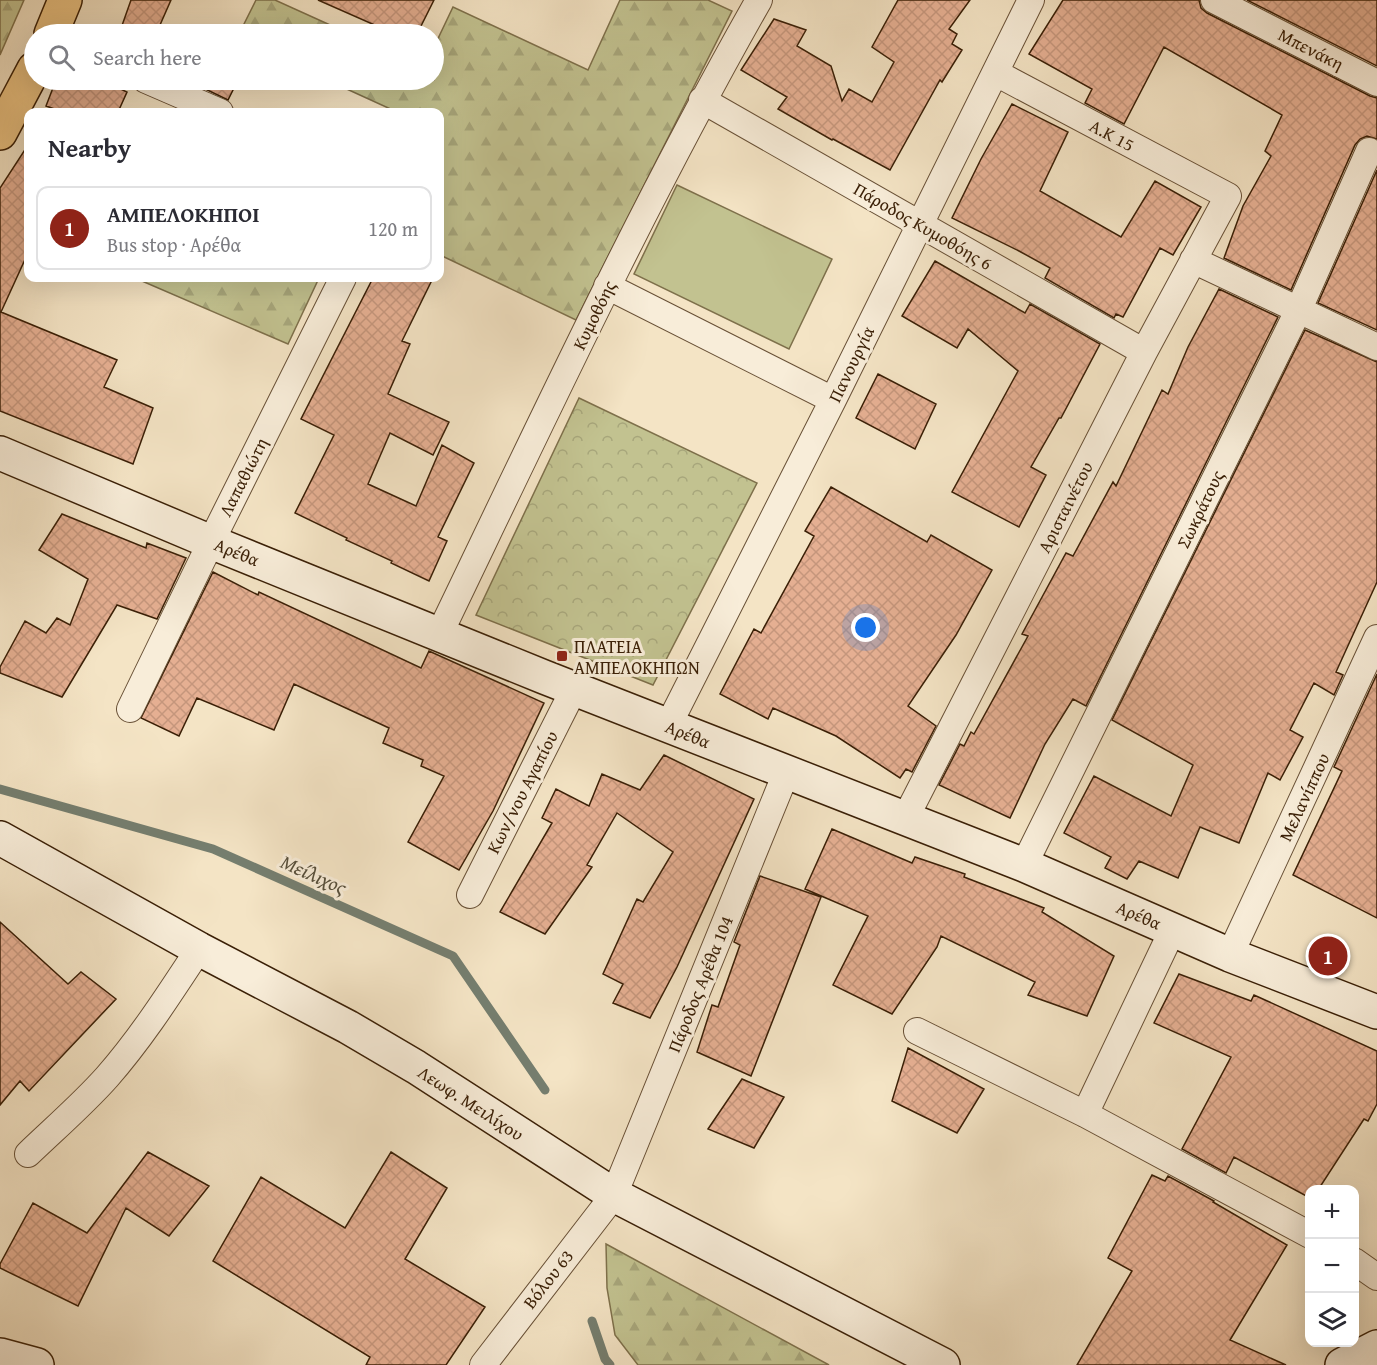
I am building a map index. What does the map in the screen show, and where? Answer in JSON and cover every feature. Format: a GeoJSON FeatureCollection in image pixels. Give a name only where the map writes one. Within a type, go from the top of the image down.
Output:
{"type":"FeatureCollection","features":[{"type":"Feature","properties":{"kind":"main road"},"geometry":{"type":"LineString","coordinates":[[55,24],[65,0]]}},
{"type":"Feature","properties":{"kind":"main road"},"geometry":{"type":"LineString","coordinates":[[5,113],[24,84]]}},
{"type":"Feature","properties":{"kind":"street","name":"Κυμοθόης"},"geometry":{"type":"LineString","coordinates":[[439,635],[607,286],[702,100],[759,0]]}},
{"type":"Feature","properties":{"kind":"street","name":"Πανουργία"},"geometry":{"type":"LineString","coordinates":[[668,726],[1031,0]]}},
{"type":"Feature","properties":{"kind":"street","name":"Μπενάκη"},"geometry":{"type":"LineString","coordinates":[[1214,0],[1377,82]]}},
{"type":"Feature","properties":{"kind":"street","name":"Α.Κ 15"},"geometry":{"type":"LineString","coordinates":[[996,73],[1228,196]]}},
{"type":"Feature","properties":{"kind":"street"},"geometry":{"type":"LineString","coordinates":[[169,90],[211,108]]}},
{"type":"Feature","properties":{"kind":"street","name":"Πάροδος Κυμοθόης 6"},"geometry":{"type":"LineString","coordinates":[[702,100],[1144,352]]}},
{"type":"Feature","properties":{"kind":"street","name":"Σωκράτους"},"geometry":{"type":"LineString","coordinates":[[1024,865],[1299,309],[1369,151]]}},
{"type":"Feature","properties":{"kind":"street","name":"Αρισταινέτου"},"geometry":{"type":"LineString","coordinates":[[905,819],[1144,352],[1228,196]]}},
{"type":"Feature","properties":{"kind":"street"},"geometry":{"type":"LineString","coordinates":[[1193,260],[1377,347]]}},
{"type":"Feature","properties":{"kind":"street","name":"Λαπαθιώτη"},"geometry":{"type":"LineString","coordinates":[[130,709],[341,282]]}},
{"type":"Feature","properties":{"kind":"street"},"geometry":{"type":"LineString","coordinates":[[607,286],[833,400]]}},
{"type":"Feature","properties":{"kind":"street","name":"Αρέθα"},"geometry":{"type":"LineString","coordinates":[[0,453],[439,635],[1024,865],[1230,955],[1377,1012]]}},
{"type":"Feature","properties":{"kind":"street","name":"Μελανίππου"},"geometry":{"type":"LineString","coordinates":[[1230,955],[1377,638]]}},
{"type":"Feature","properties":{"kind":"street","name":"Κων/νου Αγαπίου"},"geometry":{"type":"LineString","coordinates":[[470,895],[574,689]]}},
{"type":"Feature","properties":{"kind":"street","name":"Πάροδος Αρέθα 104"},"geometry":{"type":"LineString","coordinates":[[614,1194],[786,773]]}},
{"type":"Feature","properties":{"kind":"street","name":"Λεωφ. Μειλίχου"},"geometry":{"type":"LineString","coordinates":[[0,838],[199,949],[309,1006],[416,1067],[614,1194],[943,1365]]}},
{"type":"Feature","properties":{"kind":"street"},"geometry":{"type":"LineString","coordinates":[[1085,1114],[1173,929]]}},
{"type":"Feature","properties":{"kind":"street"},"geometry":{"type":"LineString","coordinates":[[28,1154],[95,1089],[121,1060],[148,1025],[199,949]]}},
{"type":"Feature","properties":{"kind":"street"},"geometry":{"type":"LineString","coordinates":[[917,1031],[1085,1114],[1305,1232]]}},
{"type":"Feature","properties":{"kind":"street","name":"Βόλου 63"},"geometry":{"type":"LineString","coordinates":[[483,1365],[614,1194]]}},
{"type":"Feature","properties":{"kind":"street"},"geometry":{"type":"LineString","coordinates":[[1359,1264],[1377,1276]]}},
{"type":"Feature","properties":{"kind":"street"},"geometry":{"type":"LineString","coordinates":[[1342,1365],[1377,1347]]}},
{"type":"Feature","properties":{"kind":"street"},"geometry":{"type":"LineString","coordinates":[[0,1355],[37,1365]]}},
{"type":"Feature","properties":{"kind":"green space"},"geometry":{"type":"Polygon","coordinates":[[[0,0],[24,0],[0,55],[0,0]]]}},
{"type":"Feature","properties":{"kind":"green space"},"geometry":{"type":"Polygon","coordinates":[[[256,0],[275,0],[328,24],[244,24],[256,0]]]}},
{"type":"Feature","properties":{"kind":"green space"},"geometry":{"type":"Polygon","coordinates":[[[620,0],[708,0],[732,11],[576,320],[444,257],[444,108],[388,108],[349,90],[444,90],[444,26],[453,7],[588,70],[620,0]]]}},
{"type":"Feature","properties":{"kind":"green space"},"geometry":{"type":"Polygon","coordinates":[[[677,185],[832,259],[789,349],[634,274],[677,185]]]}},
{"type":"Feature","properties":{"kind":"green space"},"geometry":{"type":"Polygon","coordinates":[[[144,282],[317,282],[288,344],[144,282]]]}},
{"type":"Feature","properties":{"kind":"green space"},"geometry":{"type":"Polygon","coordinates":[[[579,398],[757,483],[653,685],[476,615],[579,398]]]}},
{"type":"Feature","properties":{"kind":"green space"},"geometry":{"type":"Polygon","coordinates":[[[606,1244],[829,1365],[638,1365],[615,1335],[607,1288],[606,1244]]]}},
{"type":"Feature","properties":{"kind":"building"},"geometry":{"type":"Polygon","coordinates":[[[131,0],[171,0],[160,24],[123,24],[131,0]]]}},
{"type":"Feature","properties":{"kind":"building"},"geometry":{"type":"Polygon","coordinates":[[[318,0],[434,0],[422,24],[372,24],[318,0]]]}},
{"type":"Feature","properties":{"kind":"building"},"geometry":{"type":"Polygon","coordinates":[[[898,0],[970,0],[949,29],[957,34],[952,44],[962,50],[942,82],[940,80],[890,170],[778,109],[787,97],[741,70],[774,19],[806,30],[797,46],[831,66],[842,101],[849,89],[872,102],[894,62],[872,47],[898,0]]]}},
{"type":"Feature","properties":{"kind":"building"},"geometry":{"type":"Polygon","coordinates":[[[1063,0],[1199,0],[1201,8],[1207,13],[1377,98],[1377,139],[1367,136],[1355,145],[1291,290],[1224,258],[1243,206],[1271,156],[1265,151],[1282,115],[1164,47],[1124,124],[1085,103],[1092,89],[1029,54],[1063,0]]]}},
{"type":"Feature","properties":{"kind":"building"},"geometry":{"type":"Polygon","coordinates":[[[1247,0],[1377,0],[1377,66],[1247,0]]]}},
{"type":"Feature","properties":{"kind":"building"},"geometry":{"type":"Polygon","coordinates":[[[52,90],[123,90],[127,92],[120,108],[52,108],[46,106],[52,90]]]}},
{"type":"Feature","properties":{"kind":"building"},"geometry":{"type":"Polygon","coordinates":[[[207,90],[233,90],[228,100],[207,90]]]}},
{"type":"Feature","properties":{"kind":"building"},"geometry":{"type":"Polygon","coordinates":[[[1012,104],[1068,132],[1040,191],[1121,237],[1155,181],[1201,207],[1173,255],[1160,248],[1123,317],[1116,314],[1114,318],[1045,278],[1050,268],[952,218],[981,159],[1012,104]]]}},
{"type":"Feature","properties":{"kind":"building"},"geometry":{"type":"Polygon","coordinates":[[[24,151],[24,262],[1,312],[117,360],[104,387],[153,408],[133,464],[0,411],[0,188],[24,151]]]}},
{"type":"Feature","properties":{"kind":"building"},"geometry":{"type":"Polygon","coordinates":[[[1377,170],[1377,330],[1318,303],[1377,170]]]}},
{"type":"Feature","properties":{"kind":"building"},"geometry":{"type":"Polygon","coordinates":[[[935,261],[1025,313],[1030,304],[1100,344],[1061,418],[1031,467],[1046,475],[1019,527],[952,492],[1018,371],[968,329],[957,348],[902,316],[935,261]]]}},
{"type":"Feature","properties":{"kind":"building"},"geometry":{"type":"Polygon","coordinates":[[[371,282],[431,282],[402,341],[410,344],[388,394],[449,422],[433,455],[390,433],[368,484],[416,506],[442,445],[474,463],[438,537],[447,541],[429,581],[295,513],[334,435],[301,419],[371,282]]]}},
{"type":"Feature","properties":{"kind":"building"},"geometry":{"type":"Polygon","coordinates":[[[1219,289],[1278,317],[1086,706],[1073,699],[1045,744],[1010,818],[939,785],[960,744],[964,746],[971,732],[974,734],[1028,636],[1022,634],[1066,553],[1073,556],[1113,482],[1116,486],[1162,390],[1168,394],[1188,347],[1219,289]]]}},
{"type":"Feature","properties":{"kind":"building"},"geometry":{"type":"Polygon","coordinates":[[[1305,330],[1377,362],[1377,582],[1336,672],[1343,675],[1334,695],[1314,683],[1290,730],[1303,737],[1280,780],[1268,773],[1239,843],[1200,827],[1178,878],[1139,861],[1127,879],[1105,868],[1111,857],[1064,833],[1094,776],[1171,816],[1193,765],[1112,720],[1305,330]]]}},
{"type":"Feature","properties":{"kind":"building"},"geometry":{"type":"Polygon","coordinates":[[[878,374],[936,404],[915,449],[856,418],[878,374]]]}},
{"type":"Feature","properties":{"kind":"building"},"geometry":{"type":"Polygon","coordinates":[[[831,487],[927,542],[931,535],[992,570],[956,635],[908,706],[936,726],[912,772],[906,769],[900,778],[836,736],[773,708],[768,719],[720,694],[754,629],[761,633],[814,536],[805,531],[831,487]]]}},
{"type":"Feature","properties":{"kind":"building"},"geometry":{"type":"Polygon","coordinates":[[[62,514],[146,548],[147,543],[186,558],[157,619],[117,605],[62,697],[0,673],[0,667],[25,621],[46,633],[57,618],[70,625],[88,579],[39,550],[62,514]]]}},
{"type":"Feature","properties":{"kind":"building"},"geometry":{"type":"Polygon","coordinates":[[[213,572],[258,595],[259,592],[421,668],[429,651],[544,703],[493,811],[459,870],[408,842],[444,776],[421,766],[423,760],[383,743],[389,728],[294,684],[274,730],[197,698],[179,736],[141,718],[213,572]]]}},
{"type":"Feature","properties":{"kind":"building"},"geometry":{"type":"Polygon","coordinates":[[[1377,674],[1377,918],[1293,875],[1342,771],[1334,767],[1377,674]]]}},
{"type":"Feature","properties":{"kind":"building"},"geometry":{"type":"Polygon","coordinates":[[[664,755],[754,799],[677,967],[650,1018],[613,1003],[623,984],[603,974],[637,899],[643,902],[673,852],[617,813],[587,865],[592,867],[545,934],[500,912],[552,823],[542,818],[556,789],[589,806],[602,774],[640,790],[664,755]]]}},
{"type":"Feature","properties":{"kind":"building"},"geometry":{"type":"Polygon","coordinates":[[[832,829],[912,863],[915,857],[965,874],[964,877],[1044,908],[1042,912],[1114,956],[1087,1016],[1028,995],[1035,982],[941,936],[937,947],[892,1014],[833,985],[868,916],[805,889],[832,829]]]}},
{"type":"Feature","properties":{"kind":"building"},"geometry":{"type":"Polygon","coordinates":[[[760,876],[821,897],[751,1076],[697,1052],[712,1005],[718,1007],[740,945],[734,942],[760,876]]]}},
{"type":"Feature","properties":{"kind":"building"},"geometry":{"type":"Polygon","coordinates":[[[0,922],[68,984],[81,972],[116,999],[29,1091],[20,1081],[0,1105],[0,922]]]}},
{"type":"Feature","properties":{"kind":"building"},"geometry":{"type":"Polygon","coordinates":[[[1179,974],[1251,1001],[1254,995],[1377,1051],[1377,1104],[1368,1121],[1364,1119],[1321,1185],[1305,1185],[1305,1195],[1234,1157],[1226,1173],[1182,1149],[1231,1057],[1154,1023],[1179,974]]]}},
{"type":"Feature","properties":{"kind":"building"},"geometry":{"type":"Polygon","coordinates":[[[908,1048],[984,1089],[957,1133],[892,1101],[908,1048]]]}},
{"type":"Feature","properties":{"kind":"building"},"geometry":{"type":"Polygon","coordinates":[[[742,1079],[784,1097],[754,1148],[708,1129],[742,1079]]]}},
{"type":"Feature","properties":{"kind":"building"},"geometry":{"type":"Polygon","coordinates":[[[148,1152],[209,1186],[169,1236],[126,1208],[78,1306],[0,1268],[0,1264],[33,1203],[87,1233],[148,1152]]]}},
{"type":"Feature","properties":{"kind":"building"},"geometry":{"type":"Polygon","coordinates":[[[391,1152],[447,1188],[405,1259],[485,1307],[446,1365],[366,1365],[370,1357],[213,1261],[261,1177],[345,1228],[391,1152]]]}},
{"type":"Feature","properties":{"kind":"building"},"geometry":{"type":"Polygon","coordinates":[[[1152,1175],[1165,1181],[1168,1176],[1287,1245],[1230,1340],[1286,1365],[1077,1365],[1132,1271],[1108,1258],[1152,1175]]]}},
{"type":"Feature","properties":{"kind":"waterway","name":"Μείλιχος"},"geometry":{"type":"LineString","coordinates":[[0,789],[213,849],[453,956],[545,1090]]}},
{"type":"Feature","properties":{"kind":"waterway","name":"Μείλιχος"},"geometry":{"type":"LineString","coordinates":[[592,1321],[605,1359],[610,1365]]}},
{"type":"Feature","properties":{"kind":"place","name":"ΠΛΑΤΕΙΑ ΑΜΠΕΛΟΚΗΠΩΝ"},"geometry":{"type":"Point","coordinates":[562,656]}},
{"type":"Feature","properties":{"kind":"place","name":"ΑΜΠΕΛΟΚΗΠΟΙ"},"geometry":{"type":"Point","coordinates":[1328,956]}}]}
